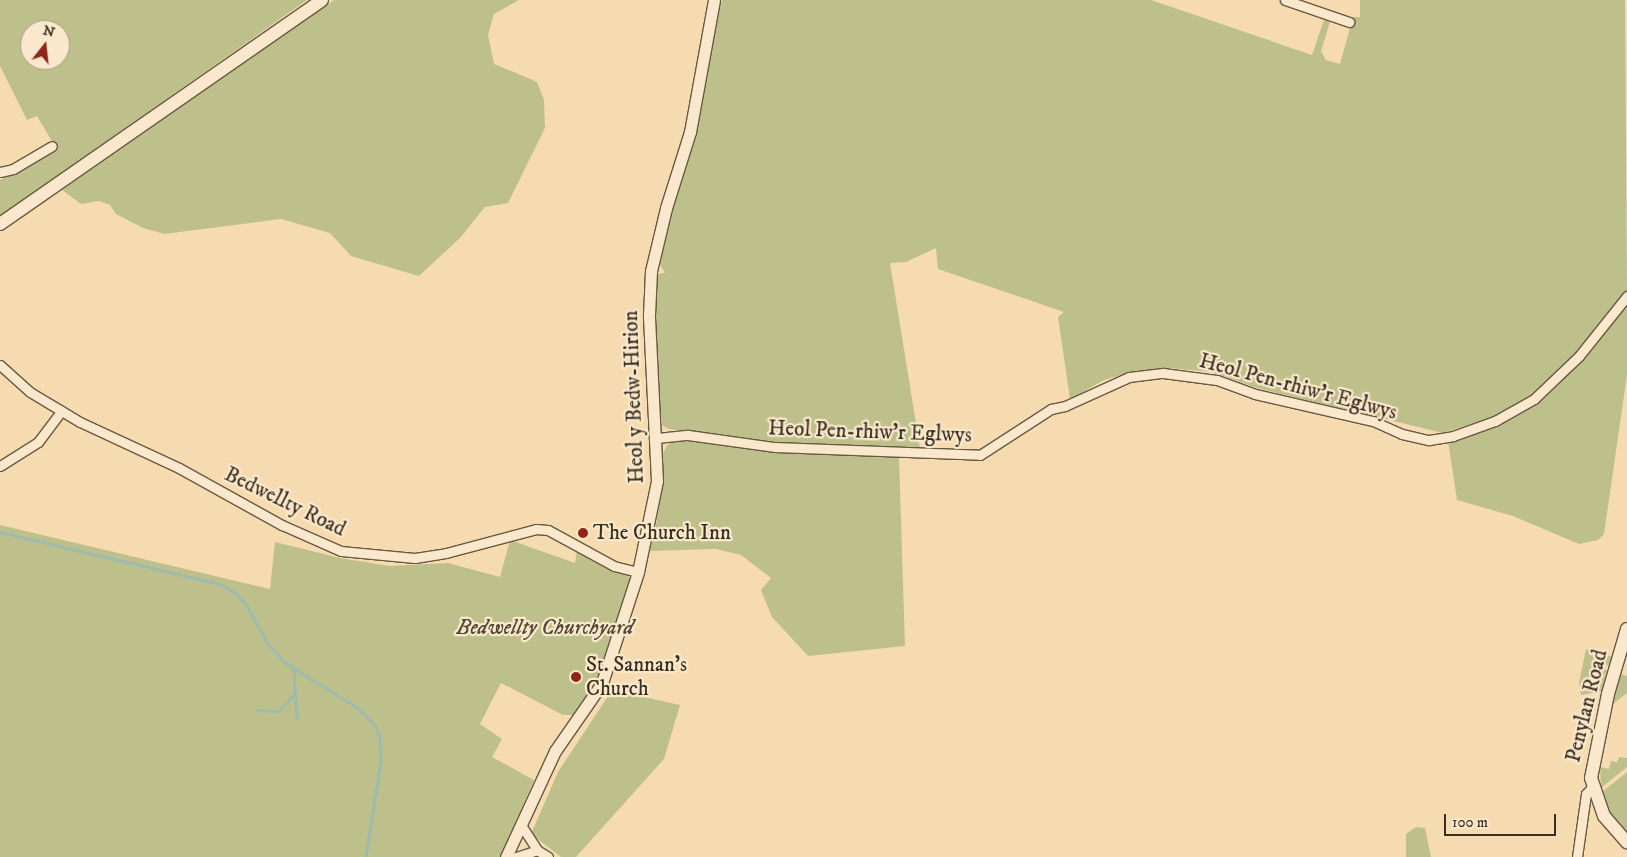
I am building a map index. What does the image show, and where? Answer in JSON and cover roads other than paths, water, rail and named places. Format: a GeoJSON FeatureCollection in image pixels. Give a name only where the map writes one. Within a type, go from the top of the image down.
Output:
{"type":"FeatureCollection","features":[{"type":"Feature","properties":{"kind":"main road"},"geometry":{"type":"LineString","coordinates":[[0,224],[322,0]]}},
{"type":"Feature","properties":{"kind":"main road","name":"Penylan Road"},"geometry":{"type":"LineString","coordinates":[[1627,629],[1593,762],[1593,786],[1604,816],[1627,842]]}},
{"type":"Feature","properties":{"kind":"street","name":"Heol y Bedw-Hirion"},"geometry":{"type":"LineString","coordinates":[[506,857],[555,751],[602,683],[638,572],[655,502],[657,438],[649,315],[650,272],[666,208],[690,132],[714,0]]}},
{"type":"Feature","properties":{"kind":"street"},"geometry":{"type":"LineString","coordinates":[[1285,0],[1348,22]]}},
{"type":"Feature","properties":{"kind":"street"},"geometry":{"type":"LineString","coordinates":[[0,172],[13,169],[52,146]]}},
{"type":"Feature","properties":{"kind":"street","name":"Heol Pen-rhiw'r Eglwys"},"geometry":{"type":"LineString","coordinates":[[657,438],[688,436],[775,447],[980,455],[1051,409],[1065,406],[1129,377],[1163,373],[1217,380],[1255,394],[1373,421],[1402,434],[1429,440],[1453,436],[1495,421],[1534,399],[1579,356],[1627,296]]}},
{"type":"Feature","properties":{"kind":"street","name":"Bedwellty Road"},"geometry":{"type":"LineString","coordinates":[[0,365],[30,392],[94,429],[178,468],[282,525],[341,550],[414,558],[446,553],[536,529],[548,530],[614,566],[638,572]]}},
{"type":"Feature","properties":{"kind":"street"},"geometry":{"type":"LineString","coordinates":[[0,466],[38,442],[61,411]]}},
{"type":"Feature","properties":{"kind":"street"},"geometry":{"type":"LineString","coordinates":[[1577,857],[1586,794],[1593,786]]}},
{"type":"Feature","properties":{"kind":"street"},"geometry":{"type":"LineString","coordinates":[[521,825],[537,850],[548,857]]}},
{"type":"Feature","properties":{"kind":"street"},"geometry":{"type":"LineString","coordinates":[[516,857],[537,850]]}},
{"type":"Feature","properties":{"kind":"waterway"},"geometry":{"type":"LineString","coordinates":[[0,532],[220,584],[235,592],[245,603],[269,645],[286,663],[358,708],[374,724],[380,737],[381,762],[366,857]]}},
{"type":"Feature","properties":{"kind":"waterway"},"geometry":{"type":"LineString","coordinates":[[294,668],[297,718]]}},
{"type":"Feature","properties":{"kind":"waterway"},"geometry":{"type":"LineString","coordinates":[[257,710],[279,711],[295,693]]}},
{"type":"Feature","properties":{"kind":"place","name":"The Church Inn"},"geometry":{"type":"Point","coordinates":[583,533]}},
{"type":"Feature","properties":{"kind":"place","name":"St. Sannan's Church"},"geometry":{"type":"Point","coordinates":[576,677]}},
{"type":"Feature","properties":{"kind":"park label","name":"Bedwellty Churchyard"},"geometry":{"type":"Point","coordinates":[545,628]}}]}
